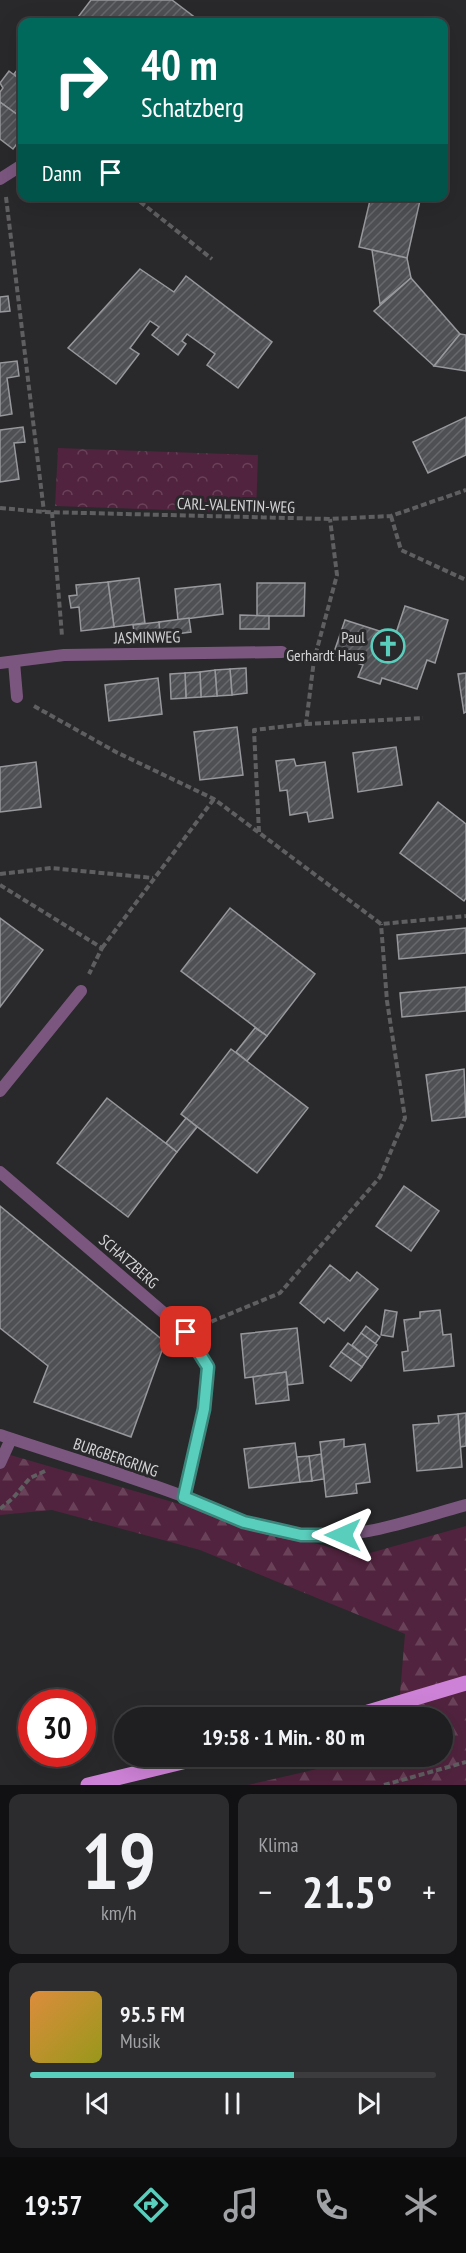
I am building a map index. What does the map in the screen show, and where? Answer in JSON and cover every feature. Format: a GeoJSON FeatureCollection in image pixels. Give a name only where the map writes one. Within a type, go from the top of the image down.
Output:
{"type":"FeatureCollection","features":[{"type":"Feature","properties":{"kind":"main road"},"geometry":{"type":"LineString","coordinates":[[385,1707],[466,1683]]}},
{"type":"Feature","properties":{"kind":"main road"},"geometry":{"type":"LineString","coordinates":[[88,1785],[162,1767]]}},
{"type":"Feature","properties":{"kind":"street"},"geometry":{"type":"LineString","coordinates":[[2,179],[18,168]]}},
{"type":"Feature","properties":{"kind":"street","name":"JASMINWEG"},"geometry":{"type":"LineString","coordinates":[[0,663],[64,655],[282,652]]}},
{"type":"Feature","properties":{"kind":"street"},"geometry":{"type":"LineString","coordinates":[[14,662],[17,697]]}},
{"type":"Feature","properties":{"kind":"street"},"geometry":{"type":"LineString","coordinates":[[0,1091],[81,991]]}},
{"type":"Feature","properties":{"kind":"street","name":"SCHATZBERG"},"geometry":{"type":"LineString","coordinates":[[0,1172],[186,1332],[208,1367],[204,1409],[184,1497]]}},
{"type":"Feature","properties":{"kind":"street"},"geometry":{"type":"LineString","coordinates":[[0,1463],[5,1437]]}},
{"type":"Feature","properties":{"kind":"street","name":"BURGBERGRING"},"geometry":{"type":"LineString","coordinates":[[5,1437],[184,1497],[244,1522],[301,1535],[343,1535],[466,1505]]}},
{"type":"Feature","properties":{"kind":"path"},"geometry":{"type":"LineString","coordinates":[[2,179],[44,512]]}},
{"type":"Feature","properties":{"kind":"path"},"geometry":{"type":"LineString","coordinates":[[139,201],[212,259]]}},
{"type":"Feature","properties":{"kind":"path","name":"CARL-VALENTIN-WEG"},"geometry":{"type":"LineString","coordinates":[[0,508],[44,512],[330,519],[391,516],[466,489]]}},
{"type":"Feature","properties":{"kind":"path"},"geometry":{"type":"LineString","coordinates":[[52,512],[64,655]]}},
{"type":"Feature","properties":{"kind":"path"},"geometry":{"type":"LineString","coordinates":[[391,516],[401,550],[466,580]]}},
{"type":"Feature","properties":{"kind":"path"},"geometry":{"type":"LineString","coordinates":[[306,724],[314,660],[337,575],[330,519]]}},
{"type":"Feature","properties":{"kind":"path"},"geometry":{"type":"LineString","coordinates":[[17,697],[116,752],[214,799],[381,924],[466,916]]}},
{"type":"Feature","properties":{"kind":"path"},"geometry":{"type":"LineString","coordinates":[[259,832],[254,730],[306,724],[423,718]]}},
{"type":"Feature","properties":{"kind":"path"},"geometry":{"type":"LineString","coordinates":[[81,991],[102,948],[214,799]]}},
{"type":"Feature","properties":{"kind":"path"},"geometry":{"type":"LineString","coordinates":[[0,874],[51,868],[154,878]]}},
{"type":"Feature","properties":{"kind":"path"},"geometry":{"type":"LineString","coordinates":[[0,885],[102,948]]}},
{"type":"Feature","properties":{"kind":"path"},"geometry":{"type":"LineString","coordinates":[[186,1332],[280,1293],[380,1177],[405,1118],[387,1001],[381,924]]}},
{"type":"Feature","properties":{"kind":"path"},"geometry":{"type":"LineString","coordinates":[[0,1509],[30,1478],[57,1467],[63,1456]]}},
{"type":"Feature","properties":{"kind":"path"},"geometry":{"type":"LineString","coordinates":[[384,1785],[466,1762]]}},
{"type":"Feature","properties":{"kind":"green space"},"geometry":{"type":"Polygon","coordinates":[[[58,448],[258,455],[256,513],[55,506],[58,448]]]}},
{"type":"Feature","properties":{"kind":"green space"},"geometry":{"type":"Polygon","coordinates":[[[0,1452],[359,1556],[466,1526],[466,1785],[248,1785],[326,1767],[453,1767],[453,1707],[399,1707],[405,1634],[200,1550],[52,1510],[0,1515],[0,1452]]]}},
{"type":"Feature","properties":{"kind":"building"},"geometry":{"type":"Polygon","coordinates":[[[91,0],[172,0],[196,18],[77,18],[91,0]]]}},
{"type":"Feature","properties":{"kind":"building"},"geometry":{"type":"Polygon","coordinates":[[[9,71],[18,78],[18,115],[0,102],[0,92],[3,88],[0,83],[9,71]]]}},
{"type":"Feature","properties":{"kind":"building"},"geometry":{"type":"Polygon","coordinates":[[[0,102],[18,115],[18,142],[13,149],[0,139],[0,102]]]}},
{"type":"Feature","properties":{"kind":"building"},"geometry":{"type":"Polygon","coordinates":[[[370,201],[420,201],[407,258],[359,247],[370,201]]]}},
{"type":"Feature","properties":{"kind":"building"},"geometry":{"type":"Polygon","coordinates":[[[372,250],[407,258],[411,278],[380,304],[372,250]]]}},
{"type":"Feature","properties":{"kind":"building"},"geometry":{"type":"Polygon","coordinates":[[[140,269],[174,292],[186,276],[272,342],[238,388],[207,365],[215,354],[187,334],[182,341],[186,344],[178,355],[152,335],[159,327],[150,321],[130,348],[139,354],[116,384],[68,348],[140,269]]]}},
{"type":"Feature","properties":{"kind":"building"},"geometry":{"type":"Polygon","coordinates":[[[411,278],[460,334],[434,366],[374,311],[411,278]]]}},
{"type":"Feature","properties":{"kind":"building"},"geometry":{"type":"Polygon","coordinates":[[[8,296],[10,311],[0,312],[0,297],[8,296]]]}},
{"type":"Feature","properties":{"kind":"building"},"geometry":{"type":"Polygon","coordinates":[[[460,334],[466,335],[466,371],[434,366],[460,334]]]}},
{"type":"Feature","properties":{"kind":"building"},"geometry":{"type":"Polygon","coordinates":[[[17,361],[19,376],[7,378],[12,414],[0,416],[0,363],[17,361]]]}},
{"type":"Feature","properties":{"kind":"building"},"geometry":{"type":"Polygon","coordinates":[[[466,417],[466,455],[428,473],[413,442],[466,417]]]}},
{"type":"Feature","properties":{"kind":"building"},"geometry":{"type":"Polygon","coordinates":[[[23,427],[25,442],[14,443],[19,479],[0,482],[0,430],[23,427]]]}},
{"type":"Feature","properties":{"kind":"building"},"geometry":{"type":"Polygon","coordinates":[[[139,578],[145,623],[114,627],[108,582],[139,578]]]}},
{"type":"Feature","properties":{"kind":"building"},"geometry":{"type":"Polygon","coordinates":[[[108,582],[114,627],[81,631],[79,607],[71,608],[69,596],[77,595],[76,585],[108,582]]]}},
{"type":"Feature","properties":{"kind":"building"},"geometry":{"type":"Polygon","coordinates":[[[257,583],[305,583],[304,616],[257,616],[257,583]]]}},
{"type":"Feature","properties":{"kind":"building"},"geometry":{"type":"Polygon","coordinates":[[[220,584],[223,614],[178,620],[175,589],[220,584]]]}},
{"type":"Feature","properties":{"kind":"building","name":"Paul Gerhardt Haus"},"geometry":{"type":"Polygon","coordinates":[[[405,606],[448,620],[435,663],[427,660],[417,689],[382,678],[380,684],[358,677],[363,665],[333,655],[345,620],[395,636],[405,606]]]}},
{"type":"Feature","properties":{"kind":"building"},"geometry":{"type":"Polygon","coordinates":[[[240,615],[269,616],[269,629],[240,629],[240,615]]]}},
{"type":"Feature","properties":{"kind":"building"},"geometry":{"type":"Polygon","coordinates":[[[189,618],[191,632],[160,636],[159,622],[189,618]]]}},
{"type":"Feature","properties":{"kind":"building"},"geometry":{"type":"Polygon","coordinates":[[[159,622],[160,636],[135,639],[133,625],[159,622]]]}},
{"type":"Feature","properties":{"kind":"building"},"geometry":{"type":"Polygon","coordinates":[[[246,668],[247,693],[232,695],[230,669],[246,668]]]}},
{"type":"Feature","properties":{"kind":"building"},"geometry":{"type":"Polygon","coordinates":[[[230,669],[232,695],[217,696],[215,670],[230,669]]]}},
{"type":"Feature","properties":{"kind":"building"},"geometry":{"type":"Polygon","coordinates":[[[215,670],[217,696],[201,697],[200,672],[215,670]]]}},
{"type":"Feature","properties":{"kind":"building"},"geometry":{"type":"Polygon","coordinates":[[[200,672],[201,697],[186,698],[185,673],[200,672]]]}},
{"type":"Feature","properties":{"kind":"building"},"geometry":{"type":"Polygon","coordinates":[[[185,673],[186,698],[171,699],[170,674],[185,673]]]}},
{"type":"Feature","properties":{"kind":"building"},"geometry":{"type":"Polygon","coordinates":[[[466,673],[466,712],[464,713],[458,674],[466,673]]]}},
{"type":"Feature","properties":{"kind":"building"},"geometry":{"type":"Polygon","coordinates":[[[158,678],[162,714],[109,721],[105,685],[158,678]]]}},
{"type":"Feature","properties":{"kind":"building"},"geometry":{"type":"Polygon","coordinates":[[[237,727],[243,775],[200,780],[194,732],[237,727]]]}},
{"type":"Feature","properties":{"kind":"building"},"geometry":{"type":"Polygon","coordinates":[[[396,747],[402,785],[358,792],[353,753],[396,747]]]}},
{"type":"Feature","properties":{"kind":"building"},"geometry":{"type":"Polygon","coordinates":[[[294,759],[296,766],[325,762],[333,818],[309,822],[307,812],[290,815],[287,790],[280,791],[276,761],[294,759]]]}},
{"type":"Feature","properties":{"kind":"building"},"geometry":{"type":"Polygon","coordinates":[[[36,762],[41,807],[0,812],[0,767],[36,762]]]}},
{"type":"Feature","properties":{"kind":"building"},"geometry":{"type":"Polygon","coordinates":[[[438,802],[466,824],[466,898],[464,901],[400,853],[438,802]]]}},
{"type":"Feature","properties":{"kind":"building"},"geometry":{"type":"Polygon","coordinates":[[[230,908],[315,974],[267,1036],[181,971],[230,908]]]}},
{"type":"Feature","properties":{"kind":"building"},"geometry":{"type":"Polygon","coordinates":[[[0,918],[43,950],[0,1007],[0,918]]]}},
{"type":"Feature","properties":{"kind":"building"},"geometry":{"type":"Polygon","coordinates":[[[466,928],[466,953],[399,959],[397,935],[466,928]]]}},
{"type":"Feature","properties":{"kind":"building"},"geometry":{"type":"Polygon","coordinates":[[[466,987],[466,1011],[402,1017],[400,993],[466,987]]]}},
{"type":"Feature","properties":{"kind":"building"},"geometry":{"type":"Polygon","coordinates":[[[255,1028],[267,1036],[247,1061],[236,1052],[255,1028]]]}},
{"type":"Feature","properties":{"kind":"building"},"geometry":{"type":"Polygon","coordinates":[[[231,1049],[308,1108],[257,1173],[181,1114],[231,1049]]]}},
{"type":"Feature","properties":{"kind":"building"},"geometry":{"type":"Polygon","coordinates":[[[464,1069],[466,1117],[432,1121],[426,1075],[464,1069]]]}},
{"type":"Feature","properties":{"kind":"building"},"geometry":{"type":"Polygon","coordinates":[[[107,1098],[177,1152],[128,1217],[57,1163],[107,1098]]]}},
{"type":"Feature","properties":{"kind":"building"},"geometry":{"type":"Polygon","coordinates":[[[186,1118],[197,1127],[177,1152],[166,1143],[186,1118]]]}},
{"type":"Feature","properties":{"kind":"building"},"geometry":{"type":"Polygon","coordinates":[[[404,1186],[439,1211],[411,1251],[376,1226],[404,1186]]]}},
{"type":"Feature","properties":{"kind":"building"},"geometry":{"type":"Polygon","coordinates":[[[0,1206],[165,1342],[131,1437],[34,1402],[48,1366],[0,1328],[0,1206]]]}},
{"type":"Feature","properties":{"kind":"building"},"geometry":{"type":"Polygon","coordinates":[[[330,1265],[350,1281],[357,1272],[378,1289],[344,1331],[328,1318],[324,1323],[300,1303],[330,1265]]]}},
{"type":"Feature","properties":{"kind":"building"},"geometry":{"type":"Polygon","coordinates":[[[385,1310],[397,1312],[393,1337],[381,1335],[385,1310]]]}},
{"type":"Feature","properties":{"kind":"building"},"geometry":{"type":"Polygon","coordinates":[[[440,1310],[443,1335],[451,1334],[454,1366],[404,1371],[402,1352],[408,1351],[404,1320],[420,1318],[420,1312],[440,1310]]]}},
{"type":"Feature","properties":{"kind":"building"},"geometry":{"type":"Polygon","coordinates":[[[366,1326],[380,1337],[375,1344],[361,1333],[366,1326]]]}},
{"type":"Feature","properties":{"kind":"building"},"geometry":{"type":"Polygon","coordinates":[[[297,1328],[303,1383],[288,1385],[286,1372],[245,1378],[241,1334],[297,1328]]]}},
{"type":"Feature","properties":{"kind":"building"},"geometry":{"type":"Polygon","coordinates":[[[361,1333],[377,1345],[368,1358],[352,1345],[361,1333]]]}},
{"type":"Feature","properties":{"kind":"building"},"geometry":{"type":"Polygon","coordinates":[[[348,1343],[368,1358],[362,1367],[341,1352],[348,1343]]]}},
{"type":"Feature","properties":{"kind":"building"},"geometry":{"type":"Polygon","coordinates":[[[341,1352],[362,1367],[351,1381],[330,1366],[341,1352]]]}},
{"type":"Feature","properties":{"kind":"building"},"geometry":{"type":"Polygon","coordinates":[[[286,1372],[289,1400],[256,1404],[253,1377],[286,1372]]]}},
{"type":"Feature","properties":{"kind":"building"},"geometry":{"type":"Polygon","coordinates":[[[466,1413],[466,1446],[460,1447],[458,1414],[466,1413]]]}},
{"type":"Feature","properties":{"kind":"building"},"geometry":{"type":"Polygon","coordinates":[[[458,1414],[462,1467],[417,1471],[413,1425],[439,1423],[438,1416],[458,1414]]]}},
{"type":"Feature","properties":{"kind":"building"},"geometry":{"type":"Polygon","coordinates":[[[344,1439],[344,1447],[365,1444],[370,1482],[356,1484],[357,1493],[326,1497],[320,1442],[344,1439]]]}},
{"type":"Feature","properties":{"kind":"building"},"geometry":{"type":"Polygon","coordinates":[[[295,1443],[300,1482],[249,1488],[244,1449],[295,1443]]]}},
{"type":"Feature","properties":{"kind":"building"},"geometry":{"type":"Polygon","coordinates":[[[321,1454],[324,1479],[312,1481],[309,1456],[321,1454]]]}},
{"type":"Feature","properties":{"kind":"building"},"geometry":{"type":"Polygon","coordinates":[[[309,1456],[312,1481],[300,1482],[297,1457],[309,1456]]]}},
{"type":"Feature","properties":{"kind":"place","name":"Paul Gerhardt Haus"},"geometry":{"type":"Point","coordinates":[388,646]}},
{"type":"Feature","properties":{"kind":"route"},"geometry":{"type":"LineString","coordinates":[[186,1332],[208,1367],[204,1409],[184,1497],[244,1522],[301,1535],[343,1535]]}}]}
